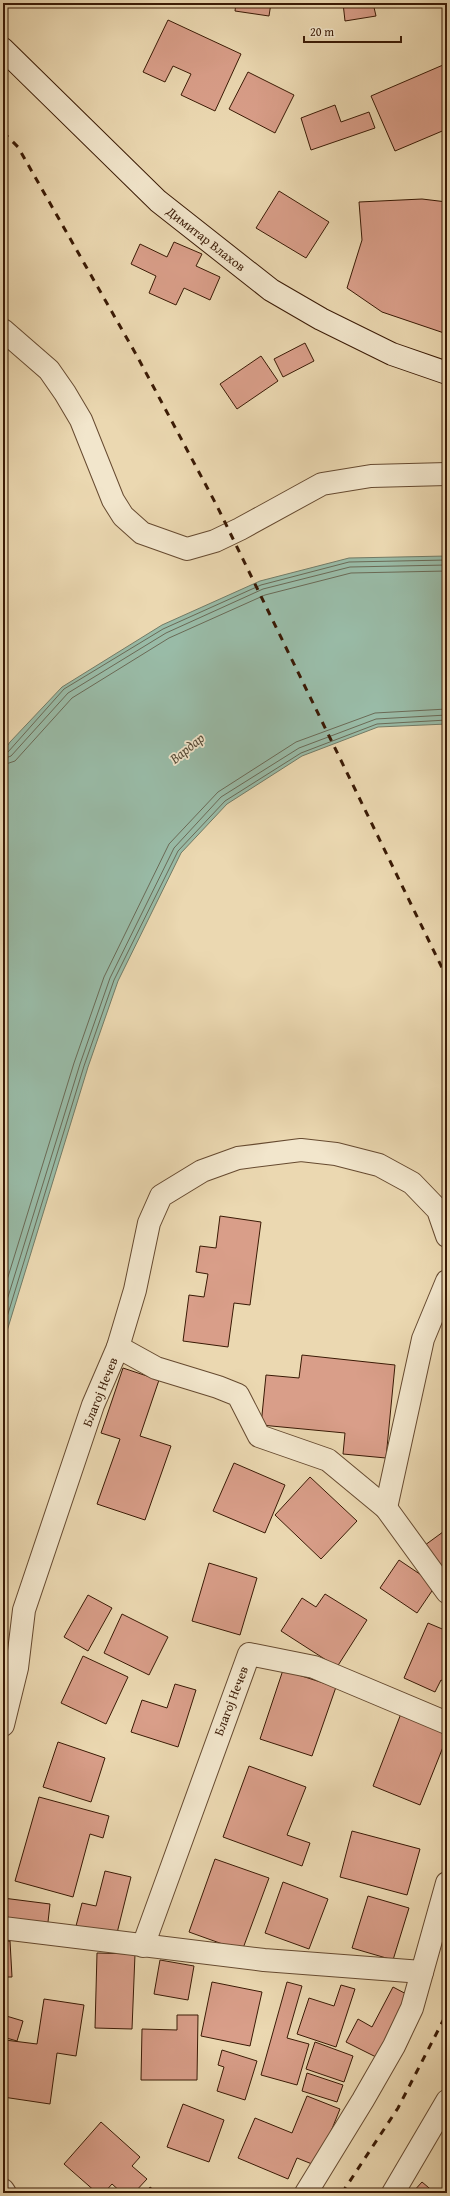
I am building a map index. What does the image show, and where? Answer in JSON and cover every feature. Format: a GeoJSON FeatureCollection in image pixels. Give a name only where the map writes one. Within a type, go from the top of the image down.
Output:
{"type":"FeatureCollection","features":[{"type":"Feature","properties":{"kind":"street","name":"Димитар Влахов"},"geometry":{"type":"LineString","coordinates":[[3,49],[158,201],[271,290],[321,319],[392,354],[447,373]]}},
{"type":"Feature","properties":{"kind":"street"},"geometry":{"type":"LineString","coordinates":[[3,330],[49,370],[65,393],[81,420],[113,500],[123,516],[142,533],[187,549],[215,541],[240,529],[322,484],[371,476],[447,474]]}},
{"type":"Feature","properties":{"kind":"street"},"geometry":{"type":"LineString","coordinates":[[118,1347],[135,1290],[149,1223],[161,1196],[202,1171],[238,1158],[300,1150],[336,1154],[379,1165],[412,1183],[438,1210],[447,1236]]}},
{"type":"Feature","properties":{"kind":"street"},"geometry":{"type":"LineString","coordinates":[[386,1508],[423,1339],[447,1281]]}},
{"type":"Feature","properties":{"kind":"street","name":"Благој Нечев"},"geometry":{"type":"LineString","coordinates":[[3,1726],[18,1668],[24,1610],[93,1405],[118,1347],[156,1368],[218,1387],[238,1395],[259,1436],[328,1460],[386,1508],[447,1592]]}},
{"type":"Feature","properties":{"kind":"street","name":"Благој Нечев"},"geometry":{"type":"LineString","coordinates":[[143,1946],[249,1654],[314,1667],[447,1723]]}},
{"type":"Feature","properties":{"kind":"street"},"geometry":{"type":"LineString","coordinates":[[306,2193],[364,2100],[394,2046],[412,2008],[447,1883]]}},
{"type":"Feature","properties":{"kind":"street"},"geometry":{"type":"LineString","coordinates":[[3,1928],[264,1960],[422,1972]]}},
{"type":"Feature","properties":{"kind":"street"},"geometry":{"type":"LineString","coordinates":[[393,2193],[447,2101]]}},
{"type":"Feature","properties":{"kind":"water","name":"Вардар"},"geometry":{"type":"Polygon","coordinates":[[[447,556],[447,724],[378,727],[302,756],[227,804],[181,853],[118,981],[88,1067],[3,1344],[3,752],[10,742],[62,687],[162,625],[260,581],[349,558],[447,556]]]}},
{"type":"Feature","properties":{"kind":"building"},"geometry":{"type":"Polygon","coordinates":[[[236,3],[271,3],[269,16],[235,11],[236,3]]]}},
{"type":"Feature","properties":{"kind":"building"},"geometry":{"type":"Polygon","coordinates":[[[343,3],[373,3],[376,16],[345,21],[343,3]]]}},
{"type":"Feature","properties":{"kind":"building"},"geometry":{"type":"Polygon","coordinates":[[[168,20],[241,54],[215,111],[181,95],[191,74],[173,66],[165,82],[143,72],[168,20]]]}},
{"type":"Feature","properties":{"kind":"building"},"geometry":{"type":"Polygon","coordinates":[[[443,65],[447,74],[447,129],[395,151],[371,96],[443,65]]]}},
{"type":"Feature","properties":{"kind":"building"},"geometry":{"type":"Polygon","coordinates":[[[248,72],[294,95],[275,133],[229,109],[248,72]]]}},
{"type":"Feature","properties":{"kind":"building"},"geometry":{"type":"Polygon","coordinates":[[[335,105],[341,122],[369,112],[375,128],[311,150],[301,118],[335,105]]]}},
{"type":"Feature","properties":{"kind":"building"},"geometry":{"type":"Polygon","coordinates":[[[279,191],[329,222],[306,258],[256,228],[279,191]]]}},
{"type":"Feature","properties":{"kind":"building"},"geometry":{"type":"Polygon","coordinates":[[[422,199],[447,202],[447,334],[382,312],[347,288],[362,240],[359,202],[422,199]]]}},
{"type":"Feature","properties":{"kind":"building"},"geometry":{"type":"Polygon","coordinates":[[[174,242],[202,254],[196,266],[220,277],[210,300],[184,288],[176,305],[149,293],[156,276],[131,264],[140,244],[167,257],[174,242]]]}},
{"type":"Feature","properties":{"kind":"building"},"geometry":{"type":"Polygon","coordinates":[[[305,343],[314,361],[283,377],[274,359],[305,343]]]}},
{"type":"Feature","properties":{"kind":"building"},"geometry":{"type":"Polygon","coordinates":[[[261,356],[278,381],[237,409],[220,384],[261,356]]]}},
{"type":"Feature","properties":{"kind":"building"},"geometry":{"type":"Polygon","coordinates":[[[220,1216],[261,1222],[250,1305],[234,1303],[228,1347],[183,1341],[189,1295],[204,1297],[208,1274],[196,1272],[200,1246],[216,1248],[220,1216]]]}},
{"type":"Feature","properties":{"kind":"building"},"geometry":{"type":"Polygon","coordinates":[[[302,1355],[395,1365],[386,1458],[343,1454],[345,1433],[261,1425],[266,1375],[299,1378],[302,1355]]]}},
{"type":"Feature","properties":{"kind":"building"},"geometry":{"type":"Polygon","coordinates":[[[123,1368],[159,1380],[140,1436],[171,1446],[145,1520],[97,1504],[120,1439],[101,1433],[123,1368]]]}},
{"type":"Feature","properties":{"kind":"building"},"geometry":{"type":"Polygon","coordinates":[[[234,1463],[285,1485],[265,1533],[213,1511],[234,1463]]]}},
{"type":"Feature","properties":{"kind":"building"},"geometry":{"type":"Polygon","coordinates":[[[310,1477],[357,1521],[321,1559],[275,1515],[310,1477]]]}},
{"type":"Feature","properties":{"kind":"building"},"geometry":{"type":"Polygon","coordinates":[[[447,1529],[447,1583],[421,1548],[447,1529]]]}},
{"type":"Feature","properties":{"kind":"building"},"geometry":{"type":"Polygon","coordinates":[[[399,1560],[436,1585],[417,1613],[380,1588],[399,1560]]]}},
{"type":"Feature","properties":{"kind":"building"},"geometry":{"type":"Polygon","coordinates":[[[209,1563],[257,1578],[240,1635],[192,1621],[209,1563]]]}},
{"type":"Feature","properties":{"kind":"building"},"geometry":{"type":"Polygon","coordinates":[[[325,1594],[367,1620],[337,1667],[281,1631],[302,1598],[316,1607],[325,1594]]]}},
{"type":"Feature","properties":{"kind":"building"},"geometry":{"type":"Polygon","coordinates":[[[88,1595],[112,1608],[88,1651],[64,1637],[88,1595]]]}},
{"type":"Feature","properties":{"kind":"building"},"geometry":{"type":"Polygon","coordinates":[[[122,1614],[168,1637],[149,1675],[104,1653],[122,1614]]]}},
{"type":"Feature","properties":{"kind":"building"},"geometry":{"type":"Polygon","coordinates":[[[428,1623],[447,1631],[447,1683],[441,1680],[435,1692],[404,1678],[428,1623]]]}},
{"type":"Feature","properties":{"kind":"building"},"geometry":{"type":"Polygon","coordinates":[[[3,1646],[15,1651],[3,1684],[3,1646]]]}},
{"type":"Feature","properties":{"kind":"building"},"geometry":{"type":"Polygon","coordinates":[[[83,1656],[128,1677],[106,1724],[61,1703],[83,1656]]]}},
{"type":"Feature","properties":{"kind":"building"},"geometry":{"type":"Polygon","coordinates":[[[283,1670],[336,1687],[312,1756],[260,1739],[283,1670]]]}},
{"type":"Feature","properties":{"kind":"building"},"geometry":{"type":"Polygon","coordinates":[[[175,1684],[196,1690],[178,1747],[131,1732],[142,1700],[167,1708],[175,1684]]]}},
{"type":"Feature","properties":{"kind":"building"},"geometry":{"type":"Polygon","coordinates":[[[402,1711],[447,1728],[447,1737],[420,1805],[373,1786],[402,1711]]]}},
{"type":"Feature","properties":{"kind":"building"},"geometry":{"type":"Polygon","coordinates":[[[58,1742],[105,1758],[91,1802],[43,1787],[58,1742]]]}},
{"type":"Feature","properties":{"kind":"building"},"geometry":{"type":"Polygon","coordinates":[[[249,1766],[306,1787],[287,1835],[310,1843],[302,1866],[223,1837],[249,1766]]]}},
{"type":"Feature","properties":{"kind":"building"},"geometry":{"type":"Polygon","coordinates":[[[39,1797],[109,1816],[103,1838],[90,1834],[73,1897],[15,1881],[39,1797]]]}},
{"type":"Feature","properties":{"kind":"building"},"geometry":{"type":"Polygon","coordinates":[[[352,1831],[420,1849],[407,1895],[340,1877],[352,1831]]]}},
{"type":"Feature","properties":{"kind":"building"},"geometry":{"type":"Polygon","coordinates":[[[215,1859],[269,1878],[242,1951],[189,1932],[215,1859]]]}},
{"type":"Feature","properties":{"kind":"building"},"geometry":{"type":"Polygon","coordinates":[[[105,1871],[131,1877],[116,1937],[76,1926],[82,1903],[96,1906],[105,1871]]]}},
{"type":"Feature","properties":{"kind":"building"},"geometry":{"type":"Polygon","coordinates":[[[283,1882],[328,1899],[309,1949],[265,1933],[283,1882]]]}},
{"type":"Feature","properties":{"kind":"building"},"geometry":{"type":"Polygon","coordinates":[[[368,1896],[409,1908],[393,1960],[352,1948],[368,1896]]]}},
{"type":"Feature","properties":{"kind":"building"},"geometry":{"type":"Polygon","coordinates":[[[3,1898],[50,1904],[47,1931],[3,1925],[3,1898]]]}},
{"type":"Feature","properties":{"kind":"building"},"geometry":{"type":"Polygon","coordinates":[[[3,1941],[10,1941],[12,1977],[3,1977],[3,1941]]]}},
{"type":"Feature","properties":{"kind":"building"},"geometry":{"type":"Polygon","coordinates":[[[97,1953],[135,1954],[132,2029],[95,2028],[97,1953]]]}},
{"type":"Feature","properties":{"kind":"building"},"geometry":{"type":"Polygon","coordinates":[[[160,1960],[194,1966],[188,2000],[154,1994],[160,1960]]]}},
{"type":"Feature","properties":{"kind":"building"},"geometry":{"type":"Polygon","coordinates":[[[212,1982],[262,1992],[250,2046],[201,2036],[212,1982]]]}},
{"type":"Feature","properties":{"kind":"building"},"geometry":{"type":"Polygon","coordinates":[[[287,1982],[302,1986],[287,2038],[309,2044],[297,2085],[261,2075],[287,1982]]]}},
{"type":"Feature","properties":{"kind":"building"},"geometry":{"type":"Polygon","coordinates":[[[341,1985],[355,1989],[336,2047],[297,2034],[309,1998],[334,2006],[341,1985]]]}},
{"type":"Feature","properties":{"kind":"building"},"geometry":{"type":"Polygon","coordinates":[[[393,1987],[412,1997],[380,2059],[346,2042],[358,2019],[372,2027],[393,1987]]]}},
{"type":"Feature","properties":{"kind":"building"},"geometry":{"type":"Polygon","coordinates":[[[44,1999],[84,2005],[76,2056],[57,2053],[50,2104],[3,2097],[5,2040],[37,2044],[44,1999]]]}},
{"type":"Feature","properties":{"kind":"building"},"geometry":{"type":"Polygon","coordinates":[[[3,2015],[23,2021],[17,2041],[3,2037],[3,2015]]]}},
{"type":"Feature","properties":{"kind":"building"},"geometry":{"type":"Polygon","coordinates":[[[177,2015],[198,2015],[197,2080],[141,2080],[142,2029],[177,2030],[177,2015]]]}},
{"type":"Feature","properties":{"kind":"building"},"geometry":{"type":"Polygon","coordinates":[[[315,2042],[353,2056],[344,2082],[306,2069],[315,2042]]]}},
{"type":"Feature","properties":{"kind":"building"},"geometry":{"type":"Polygon","coordinates":[[[222,2050],[257,2061],[245,2100],[217,2091],[224,2067],[218,2065],[222,2050]]]}},
{"type":"Feature","properties":{"kind":"building"},"geometry":{"type":"Polygon","coordinates":[[[307,2073],[343,2085],[337,2102],[302,2091],[307,2073]]]}},
{"type":"Feature","properties":{"kind":"building"},"geometry":{"type":"Polygon","coordinates":[[[307,2096],[340,2109],[317,2166],[297,2158],[288,2179],[238,2158],[255,2118],[292,2133],[307,2096]]]}},
{"type":"Feature","properties":{"kind":"building"},"geometry":{"type":"Polygon","coordinates":[[[183,2104],[224,2120],[209,2162],[167,2147],[183,2104]]]}},
{"type":"Feature","properties":{"kind":"building"},"geometry":{"type":"Polygon","coordinates":[[[101,2122],[140,2157],[132,2166],[147,2179],[134,2193],[122,2193],[112,2184],[104,2193],[97,2193],[64,2164],[101,2122]]]}},
{"type":"Feature","properties":{"kind":"building"},"geometry":{"type":"Polygon","coordinates":[[[422,2182],[435,2193],[412,2193],[422,2182]]]}},
{"type":"Feature","properties":{"kind":"building"},"geometry":{"type":"Polygon","coordinates":[[[150,2187],[158,2193],[146,2193],[150,2187]]]}},
{"type":"Feature","properties":{"kind":"railway"},"geometry":{"type":"LineString","coordinates":[[3,132],[18,147],[137,356],[217,506],[447,978]]}},
{"type":"Feature","properties":{"kind":"railway"},"geometry":{"type":"LineString","coordinates":[[342,2193],[398,2108],[447,2013]]}}]}
